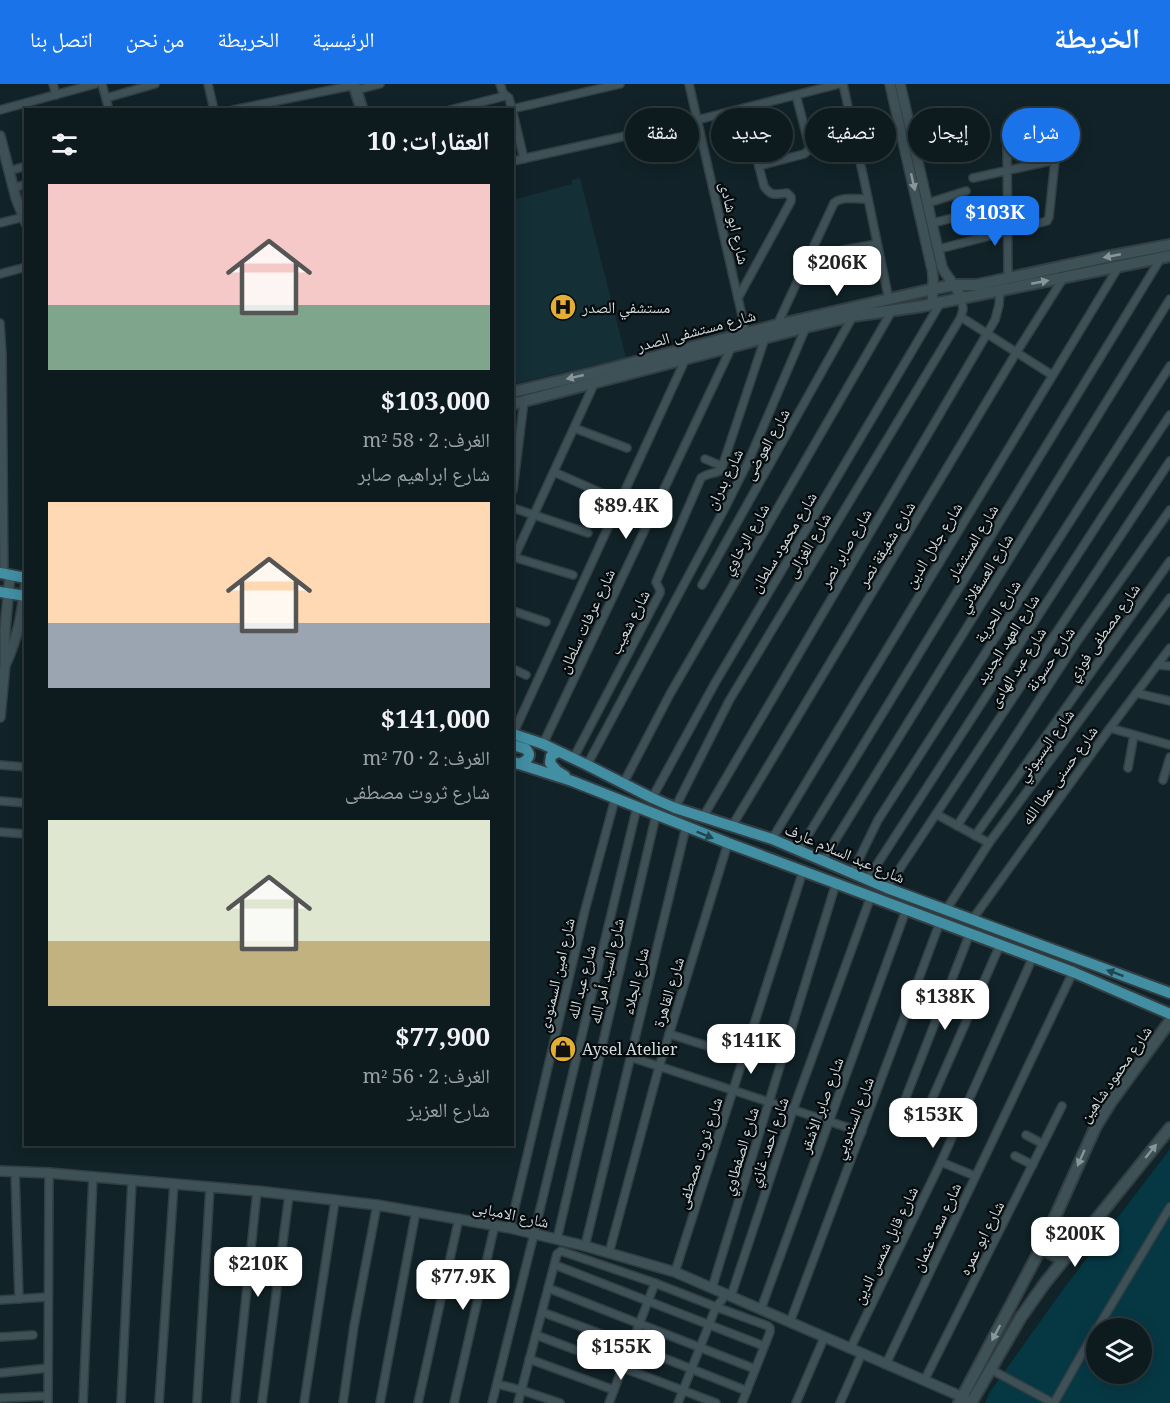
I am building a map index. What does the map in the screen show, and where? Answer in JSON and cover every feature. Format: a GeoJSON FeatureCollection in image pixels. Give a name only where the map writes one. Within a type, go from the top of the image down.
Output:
{"type":"FeatureCollection","features":[{"type":"Feature","properties":{"kind":"main road"},"geometry":{"type":"LineString","coordinates":[[355,86],[361,108]]}},
{"type":"Feature","properties":{"kind":"main road","name":"شارع مستشفى الصدر"},"geometry":{"type":"LineString","coordinates":[[514,392],[777,325],[891,305],[932,304],[961,298],[972,290],[1008,278],[1165,252]]}},
{"type":"Feature","properties":{"kind":"main road","name":"شارع مستشفى الصدر"},"geometry":{"type":"LineString","coordinates":[[514,404],[853,316],[891,305],[922,291],[953,285],[972,290],[1000,290],[1119,266],[1165,252]]}},
{"type":"Feature","properties":{"kind":"main road"},"geometry":{"type":"LineString","coordinates":[[922,291],[932,304]]}},
{"type":"Feature","properties":{"kind":"main road"},"geometry":{"type":"LineString","coordinates":[[5,574],[24,579]]}},
{"type":"Feature","properties":{"kind":"main road"},"geometry":{"type":"LineString","coordinates":[[4,592],[24,596]]}},
{"type":"Feature","properties":{"kind":"main road","name":"شارع عبد السلام عارف"},"geometry":{"type":"LineString","coordinates":[[514,734],[543,744],[675,808],[772,839],[887,888],[1170,993]]}},
{"type":"Feature","properties":{"kind":"main road"},"geometry":{"type":"LineString","coordinates":[[514,745],[526,749],[529,755],[526,761],[516,763]]}},
{"type":"Feature","properties":{"kind":"main road"},"geometry":{"type":"LineString","coordinates":[[558,752],[551,756],[550,763],[572,781]]}},
{"type":"Feature","properties":{"kind":"main road","name":"شارع عبد السلام عارف"},"geometry":{"type":"LineString","coordinates":[[516,763],[572,781],[686,827],[1073,972],[1170,1014]]}},
{"type":"Feature","properties":{"kind":"main road","name":"شارع محمود شاهين"},"geometry":{"type":"LineString","coordinates":[[966,1401],[1041,1248],[1096,1126],[1170,1021]]}},
{"type":"Feature","properties":{"kind":"main road"},"geometry":{"type":"LineString","coordinates":[[966,1401],[990,1369],[1021,1317],[1063,1260],[1170,1128]]}},
{"type":"Feature","properties":{"kind":"main road"},"geometry":{"type":"LineString","coordinates":[[1041,1248],[1063,1260]]}},
{"type":"Feature","properties":{"kind":"street"},"geometry":{"type":"LineString","coordinates":[[53,84],[56,95]]}},
{"type":"Feature","properties":{"kind":"street"},"geometry":{"type":"LineString","coordinates":[[0,110],[95,84]]}},
{"type":"Feature","properties":{"kind":"street"},"geometry":{"type":"LineString","coordinates":[[102,84],[108,108]]}},
{"type":"Feature","properties":{"kind":"street"},"geometry":{"type":"LineString","coordinates":[[106,98],[155,84]]}},
{"type":"Feature","properties":{"kind":"street"},"geometry":{"type":"LineString","coordinates":[[208,84],[214,108]]}},
{"type":"Feature","properties":{"kind":"street"},"geometry":{"type":"LineString","coordinates":[[243,108],[355,86],[380,84]]}},
{"type":"Feature","properties":{"kind":"street"},"geometry":{"type":"LineString","coordinates":[[500,84],[503,93],[509,98],[512,108]]}},
{"type":"Feature","properties":{"kind":"street"},"geometry":{"type":"LineString","coordinates":[[514,110],[620,84]]}},
{"type":"Feature","properties":{"kind":"street","name":"شارع ابو شادى"},"geometry":{"type":"LineString","coordinates":[[689,84],[694,108]]}},
{"type":"Feature","properties":{"kind":"street"},"geometry":{"type":"LineString","coordinates":[[748,108],[841,84],[891,305]]}},
{"type":"Feature","properties":{"kind":"street"},"geometry":{"type":"LineString","coordinates":[[890,84],[938,268],[959,292],[963,309],[961,317],[1052,375]]}},
{"type":"Feature","properties":{"kind":"street"},"geometry":{"type":"LineString","coordinates":[[900,84],[939,249],[932,304]]}},
{"type":"Feature","properties":{"kind":"street"},"geometry":{"type":"LineString","coordinates":[[759,166],[804,154],[810,148],[796,95]]}},
{"type":"Feature","properties":{"kind":"street"},"geometry":{"type":"LineString","coordinates":[[469,107],[505,96]]}},
{"type":"Feature","properties":{"kind":"street"},"geometry":{"type":"LineString","coordinates":[[514,118],[524,159]]}},
{"type":"Feature","properties":{"kind":"street","name":"شارع ابو شادى"},"geometry":{"type":"LineString","coordinates":[[699,129],[746,333]]}},
{"type":"Feature","properties":{"kind":"street"},"geometry":{"type":"LineString","coordinates":[[0,136],[6,170],[24,217]]}},
{"type":"Feature","properties":{"kind":"street"},"geometry":{"type":"LineString","coordinates":[[514,161],[625,136]]}},
{"type":"Feature","properties":{"kind":"street"},"geometry":{"type":"LineString","coordinates":[[738,298],[791,201],[787,193],[769,193],[764,186],[758,162]]}},
{"type":"Feature","properties":{"kind":"street"},"geometry":{"type":"LineString","coordinates":[[1007,162],[1008,278]]}},
{"type":"Feature","properties":{"kind":"street"},"geometry":{"type":"LineString","coordinates":[[973,178],[1045,162]]}},
{"type":"Feature","properties":{"kind":"street"},"geometry":{"type":"LineString","coordinates":[[939,249],[1046,222],[1049,218],[1055,162]]}},
{"type":"Feature","properties":{"kind":"street"},"geometry":{"type":"LineString","coordinates":[[6,170],[24,166]]}},
{"type":"Feature","properties":{"kind":"street"},"geometry":{"type":"LineString","coordinates":[[14,188],[24,185]]}},
{"type":"Feature","properties":{"kind":"street"},"geometry":{"type":"LineString","coordinates":[[928,203],[966,191]]}},
{"type":"Feature","properties":{"kind":"street"},"geometry":{"type":"LineString","coordinates":[[777,325],[836,200],[868,199]]}},
{"type":"Feature","properties":{"kind":"street"},"geometry":{"type":"LineString","coordinates":[[933,223],[964,215]]}},
{"type":"Feature","properties":{"kind":"street"},"geometry":{"type":"LineString","coordinates":[[0,223],[24,220]]}},
{"type":"Feature","properties":{"kind":"street"},"geometry":{"type":"LineString","coordinates":[[843,250],[877,244]]}},
{"type":"Feature","properties":{"kind":"street","name":"شارع المستشار"},"geometry":{"type":"LineString","coordinates":[[799,850],[1165,252]]}},
{"type":"Feature","properties":{"kind":"street","name":"شارع جلال الدين"},"geometry":{"type":"LineString","coordinates":[[772,839],[1119,266]]}},
{"type":"Feature","properties":{"kind":"street"},"geometry":{"type":"LineString","coordinates":[[0,274],[24,268]]}},
{"type":"Feature","properties":{"kind":"street","name":"شارع شفيقة نصر"},"geometry":{"type":"LineString","coordinates":[[732,826],[1064,277]]}},
{"type":"Feature","properties":{"kind":"street","name":"شارع صابر نصر"},"geometry":{"type":"LineString","coordinates":[[703,817],[995,320],[1000,290]]}},
{"type":"Feature","properties":{"kind":"street","name":"شارع العسقلاني"},"geometry":{"type":"LineString","coordinates":[[823,860],[1170,299]]}},
{"type":"Feature","properties":{"kind":"street","name":"شارع محمود سلطان"},"geometry":{"type":"LineString","coordinates":[[652,798],[715,683],[932,304]]}},
{"type":"Feature","properties":{"kind":"street","name":"شارع الرخاوي"},"geometry":{"type":"LineString","coordinates":[[623,784],[670,694],[891,305]]}},
{"type":"Feature","properties":{"kind":"street","name":"شارع العوضى"},"geometry":{"type":"LineString","coordinates":[[702,585],[853,316]]}},
{"type":"Feature","properties":{"kind":"street","name":"شارع الغزالى"},"geometry":{"type":"LineString","coordinates":[[675,808],[729,702],[961,317]]}},
{"type":"Feature","properties":{"kind":"street"},"geometry":{"type":"LineString","coordinates":[[0,323],[6,665],[0,717]]}},
{"type":"Feature","properties":{"kind":"street","name":"شارع بدران"},"geometry":{"type":"LineString","coordinates":[[586,765],[726,506],[749,460],[806,327]]}},
{"type":"Feature","properties":{"kind":"street"},"geometry":{"type":"LineString","coordinates":[[705,459],[723,466],[765,338]]}},
{"type":"Feature","properties":{"kind":"street","name":"شارع عرفات سلطان"},"geometry":{"type":"LineString","coordinates":[[543,744],[732,346]]}},
{"type":"Feature","properties":{"kind":"street"},"geometry":{"type":"LineString","coordinates":[[514,732],[686,358]]}},
{"type":"Feature","properties":{"kind":"street","name":"شارع الحرية"},"geometry":{"type":"LineString","coordinates":[[852,873],[878,820],[1170,366]]}},
{"type":"Feature","properties":{"kind":"street"},"geometry":{"type":"LineString","coordinates":[[514,556],[595,382]]}},
{"type":"Feature","properties":{"kind":"street"},"geometry":{"type":"LineString","coordinates":[[514,482],[524,401]]}},
{"type":"Feature","properties":{"kind":"street","name":"شارع العهد الجديد"},"geometry":{"type":"LineString","coordinates":[[867,880],[1170,415]]}},
{"type":"Feature","properties":{"kind":"street"},"geometry":{"type":"LineString","coordinates":[[574,428],[627,448]]}},
{"type":"Feature","properties":{"kind":"street","name":"شارع عبد الهادى"},"geometry":{"type":"LineString","coordinates":[[887,888],[1170,461]]}},
{"type":"Feature","properties":{"kind":"street","name":"شارع شعيب"},"geometry":{"type":"LineString","coordinates":[[573,759],[660,593],[656,582],[702,478],[720,471],[723,466]]}},
{"type":"Feature","properties":{"kind":"street"},"geometry":{"type":"LineString","coordinates":[[554,472],[606,495]]}},
{"type":"Feature","properties":{"kind":"street"},"geometry":{"type":"LineString","coordinates":[[514,508],[588,533]]}},
{"type":"Feature","properties":{"kind":"street","name":"شارع حسونة"},"geometry":{"type":"LineString","coordinates":[[957,826],[1076,643],[1170,510]]}},
{"type":"Feature","properties":{"kind":"street"},"geometry":{"type":"LineString","coordinates":[[514,558],[573,575]]}},
{"type":"Feature","properties":{"kind":"street","name":"شارع مصطفى فوزي"},"geometry":{"type":"LineString","coordinates":[[975,836],[1170,561]]}},
{"type":"Feature","properties":{"kind":"street","name":"شارع البسيوني"},"geometry":{"type":"LineString","coordinates":[[946,910],[989,843],[1170,598]]}},
{"type":"Feature","properties":{"kind":"street"},"geometry":{"type":"LineString","coordinates":[[6,665],[18,632],[24,602]]}},
{"type":"Feature","properties":{"kind":"street"},"geometry":{"type":"LineString","coordinates":[[514,611],[546,622]]}},
{"type":"Feature","properties":{"kind":"street","name":"شارع حسنى عطا الله"},"geometry":{"type":"LineString","coordinates":[[972,920],[1170,648]]}},
{"type":"Feature","properties":{"kind":"street"},"geometry":{"type":"LineString","coordinates":[[1157,665],[1170,666]]}},
{"type":"Feature","properties":{"kind":"street"},"geometry":{"type":"LineString","coordinates":[[514,669],[526,675]]}},
{"type":"Feature","properties":{"kind":"street"},"geometry":{"type":"LineString","coordinates":[[1136,693],[1170,701]]}},
{"type":"Feature","properties":{"kind":"street"},"geometry":{"type":"LineString","coordinates":[[1110,728],[1170,745]]}},
{"type":"Feature","properties":{"kind":"street"},"geometry":{"type":"LineString","coordinates":[[1128,768],[1134,735]]}},
{"type":"Feature","properties":{"kind":"street"},"geometry":{"type":"LineString","coordinates":[[1163,780],[1170,757]]}},
{"type":"Feature","properties":{"kind":"street"},"geometry":{"type":"LineString","coordinates":[[0,765],[24,767]]}},
{"type":"Feature","properties":{"kind":"street","name":"شارع امين السمنودى"},"geometry":{"type":"LineString","coordinates":[[510,1228],[579,933],[615,799]]}},
{"type":"Feature","properties":{"kind":"street"},"geometry":{"type":"LineString","coordinates":[[0,801],[24,803]]}},
{"type":"Feature","properties":{"kind":"street","name":"شارع عبد الله"},"geometry":{"type":"LineString","coordinates":[[492,1403],[637,807]]}},
{"type":"Feature","properties":{"kind":"street"},"geometry":{"type":"LineString","coordinates":[[936,814],[989,843]]}},
{"type":"Feature","properties":{"kind":"street","name":"شارع السيد أمر الله"},"geometry":{"type":"LineString","coordinates":[[557,1239],[656,815]]}},
{"type":"Feature","properties":{"kind":"street","name":"شارع الجلاء"},"geometry":{"type":"LineString","coordinates":[[585,1246],[686,827]]}},
{"type":"Feature","properties":{"kind":"street"},"geometry":{"type":"LineString","coordinates":[[0,832],[24,834]]}},
{"type":"Feature","properties":{"kind":"street","name":"شارع القاهرة"},"geometry":{"type":"LineString","coordinates":[[609,1253],[659,1067],[728,843]]}},
{"type":"Feature","properties":{"kind":"street","name":"شارع ثروت مصطفى"},"geometry":{"type":"LineString","coordinates":[[675,1272],[803,871]]}},
{"type":"Feature","properties":{"kind":"street","name":"شارع الصفطاوي"},"geometry":{"type":"LineString","coordinates":[[712,1288],[836,884]]}},
{"type":"Feature","properties":{"kind":"street","name":"شارع احمد غازي"},"geometry":{"type":"LineString","coordinates":[[678,1403],[716,1307],[728,1295],[871,896]]}},
{"type":"Feature","properties":{"kind":"street","name":"شارع صابر الأشقر"},"geometry":{"type":"LineString","coordinates":[[761,1309],[906,910]]}},
{"type":"Feature","properties":{"kind":"street","name":"شارع السندوبي"},"geometry":{"type":"LineString","coordinates":[[790,1322],[940,922]]}},
{"type":"Feature","properties":{"kind":"street"},"geometry":{"type":"LineString","coordinates":[[897,1120],[970,933]]}},
{"type":"Feature","properties":{"kind":"street"},"geometry":{"type":"LineString","coordinates":[[928,1108],[1000,945]]}},
{"type":"Feature","properties":{"kind":"street","name":"شارع قابل شمس الدين"},"geometry":{"type":"LineString","coordinates":[[850,1348],[940,1161],[1033,957]]}},
{"type":"Feature","properties":{"kind":"street","name":"شارع سعد عثمان"},"geometry":{"type":"LineString","coordinates":[[886,1364],[1073,972]]}},
{"type":"Feature","properties":{"kind":"street"},"geometry":{"type":"LineString","coordinates":[[669,1034],[743,1057]]}},
{"type":"Feature","properties":{"kind":"street"},"geometry":{"type":"LineString","coordinates":[[630,1057],[862,1131]]}},
{"type":"Feature","properties":{"kind":"street","name":"شارع ابو عمره"},"geometry":{"type":"LineString","coordinates":[[924,1381],[1062,1106]]}},
{"type":"Feature","properties":{"kind":"street"},"geometry":{"type":"LineString","coordinates":[[1026,1135],[1043,1144]]}},
{"type":"Feature","properties":{"kind":"street"},"geometry":{"type":"LineString","coordinates":[[1015,1156],[1033,1165]]}},
{"type":"Feature","properties":{"kind":"street"},"geometry":{"type":"LineString","coordinates":[[940,1161],[975,1176]]}},
{"type":"Feature","properties":{"kind":"street","name":"شارع الامبابى"},"geometry":{"type":"LineString","coordinates":[[0,1171],[93,1176],[257,1191],[377,1205],[495,1224],[585,1246],[675,1272],[966,1401]]}},
{"type":"Feature","properties":{"kind":"street"},"geometry":{"type":"LineString","coordinates":[[15,1171],[19,1299]]}},
{"type":"Feature","properties":{"kind":"street"},"geometry":{"type":"LineString","coordinates":[[0,1398],[48,1399],[49,1173]]}},
{"type":"Feature","properties":{"kind":"street"},"geometry":{"type":"LineString","coordinates":[[83,1403],[93,1176]]}},
{"type":"Feature","properties":{"kind":"street"},"geometry":{"type":"LineString","coordinates":[[122,1403],[132,1180]]}},
{"type":"Feature","properties":{"kind":"street"},"geometry":{"type":"LineString","coordinates":[[159,1403],[174,1184]]}},
{"type":"Feature","properties":{"kind":"street"},"geometry":{"type":"LineString","coordinates":[[197,1403],[210,1187]]}},
{"type":"Feature","properties":{"kind":"street"},"geometry":{"type":"LineString","coordinates":[[235,1403],[257,1191]]}},
{"type":"Feature","properties":{"kind":"street"},"geometry":{"type":"LineString","coordinates":[[262,1403],[289,1195]]}},
{"type":"Feature","properties":{"kind":"street"},"geometry":{"type":"LineString","coordinates":[[304,1403],[335,1201]]}},
{"type":"Feature","properties":{"kind":"street"},"geometry":{"type":"LineString","coordinates":[[343,1403],[354,1326],[377,1205]]}},
{"type":"Feature","properties":{"kind":"street"},"geometry":{"type":"LineString","coordinates":[[1104,1318],[1170,1206]]}},
{"type":"Feature","properties":{"kind":"street"},"geometry":{"type":"LineString","coordinates":[[381,1403],[416,1211]]}},
{"type":"Feature","properties":{"kind":"street"},"geometry":{"type":"LineString","coordinates":[[418,1403],[459,1218]]}},
{"type":"Feature","properties":{"kind":"street"},"geometry":{"type":"LineString","coordinates":[[454,1403],[495,1224]]}},
{"type":"Feature","properties":{"kind":"street"},"geometry":{"type":"LineString","coordinates":[[518,1403],[557,1254],[561,1251],[655,1283],[768,1326],[770,1332],[742,1403]]}},
{"type":"Feature","properties":{"kind":"street"},"geometry":{"type":"LineString","coordinates":[[555,1265],[764,1346]]}},
{"type":"Feature","properties":{"kind":"street"},"geometry":{"type":"LineString","coordinates":[[609,1403],[655,1283]]}},
{"type":"Feature","properties":{"kind":"street"},"geometry":{"type":"LineString","coordinates":[[548,1288],[755,1370]]}},
{"type":"Feature","properties":{"kind":"street"},"geometry":{"type":"LineString","coordinates":[[0,1300],[48,1297]]}},
{"type":"Feature","properties":{"kind":"street"},"geometry":{"type":"LineString","coordinates":[[542,1312],[747,1391]]}},
{"type":"Feature","properties":{"kind":"street"},"geometry":{"type":"LineString","coordinates":[[0,1337],[33,1335]]}},
{"type":"Feature","properties":{"kind":"street"},"geometry":{"type":"LineString","coordinates":[[536,1335],[716,1403]]}},
{"type":"Feature","properties":{"kind":"street"},"geometry":{"type":"LineString","coordinates":[[796,1403],[824,1338]]}},
{"type":"Feature","properties":{"kind":"street"},"geometry":{"type":"LineString","coordinates":[[990,1369],[1053,1403],[1086,1348]]}},
{"type":"Feature","properties":{"kind":"street"},"geometry":{"type":"LineString","coordinates":[[840,1403],[862,1353]]}},
{"type":"Feature","properties":{"kind":"street"},"geometry":{"type":"LineString","coordinates":[[529,1359],[614,1390]]}},
{"type":"Feature","properties":{"kind":"street"},"geometry":{"type":"LineString","coordinates":[[0,1373],[48,1368]]}},
{"type":"Feature","properties":{"kind":"street"},"geometry":{"type":"LineString","coordinates":[[497,1384],[521,1389],[560,1403]]}},
{"type":"Feature","properties":{"kind":"shaded area","name":"مستشفي الصدر"},"geometry":{"type":"Polygon","coordinates":[[[580,178],[626,358],[514,384],[514,200],[572,184],[572,180],[580,178]]]}},
{"type":"Feature","properties":{"kind":"shaded area"},"geometry":{"type":"Polygon","coordinates":[[[1170,1149],[1170,1403],[985,1403],[990,1392],[1062,1291],[1170,1149]]]}},
{"type":"Feature","properties":{"kind":"place","name":"مستشفي الصدر"},"geometry":{"type":"Point","coordinates":[563,307]}},
{"type":"Feature","properties":{"kind":"place","name":"Aysel Atelier"},"geometry":{"type":"Point","coordinates":[563,1049]}}]}
